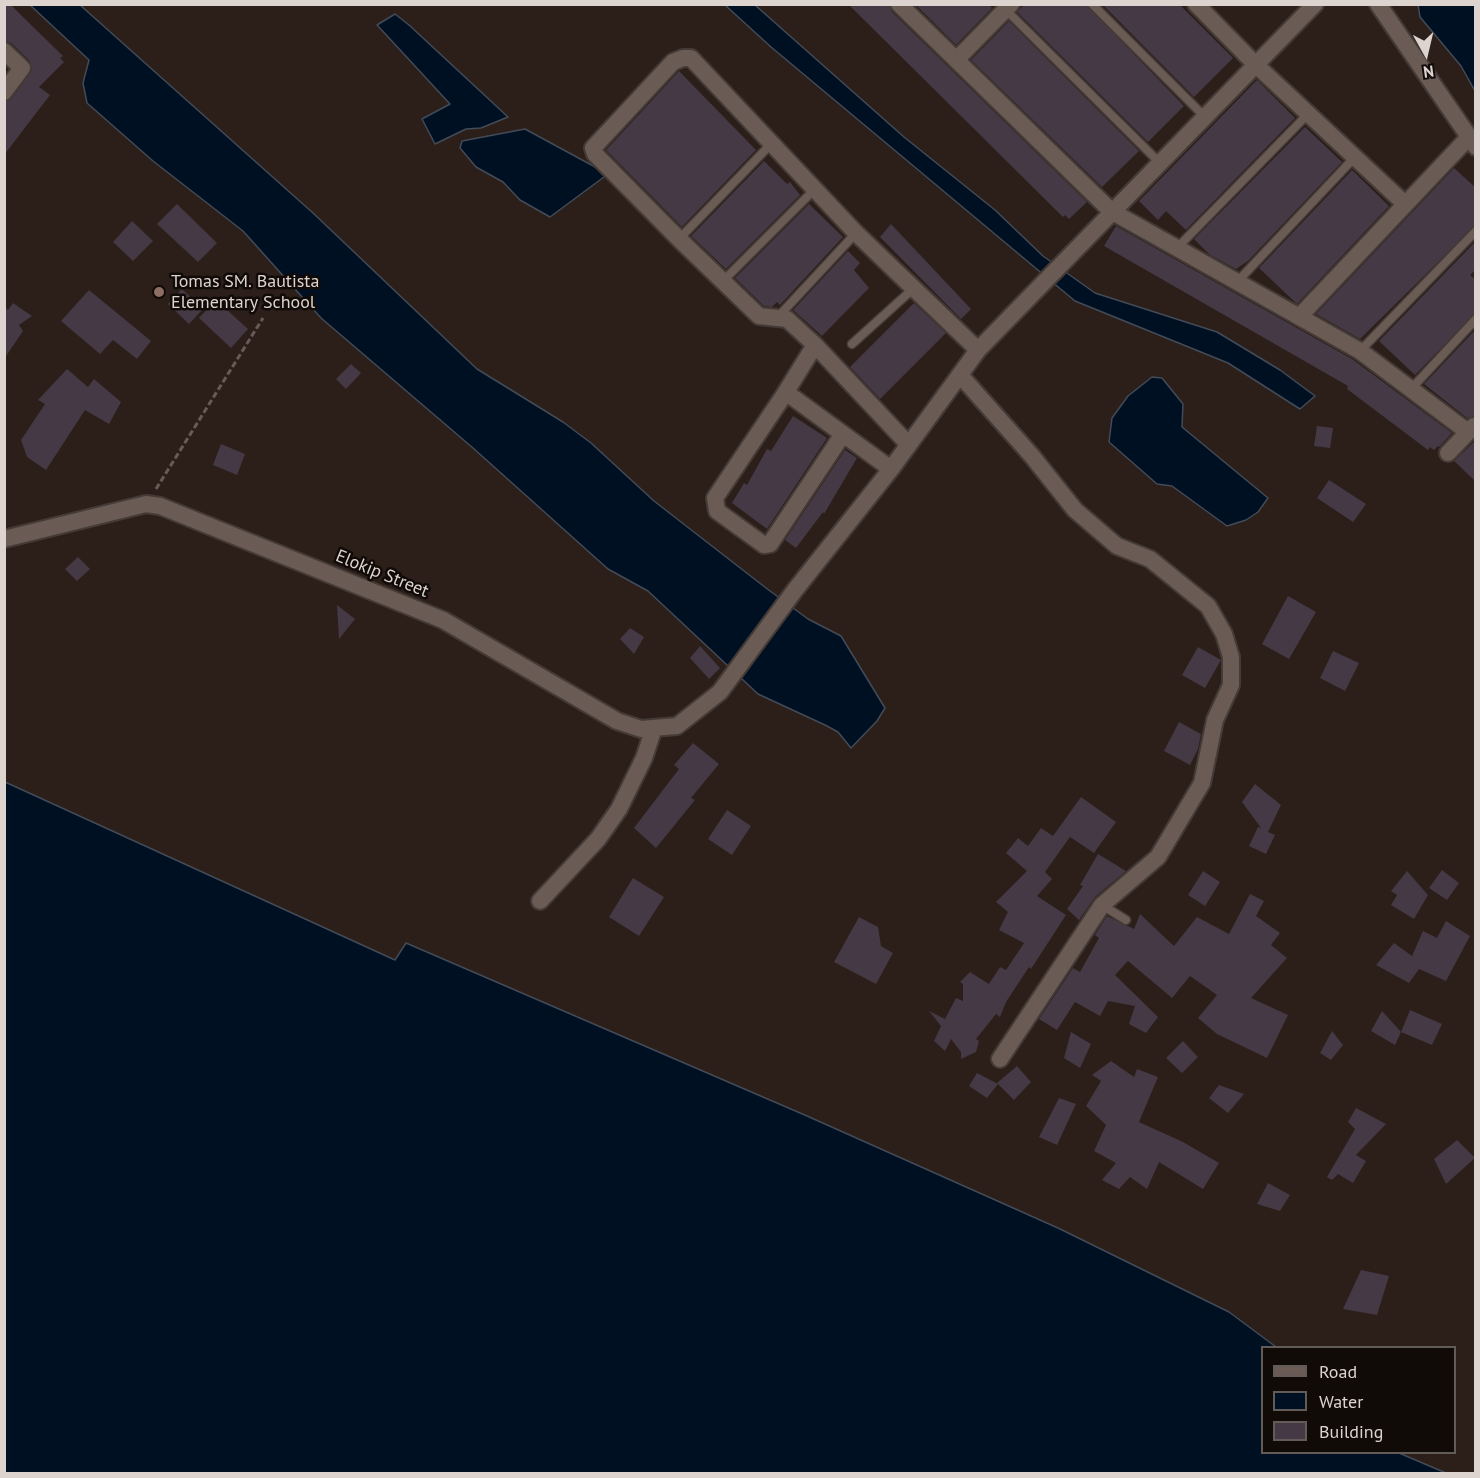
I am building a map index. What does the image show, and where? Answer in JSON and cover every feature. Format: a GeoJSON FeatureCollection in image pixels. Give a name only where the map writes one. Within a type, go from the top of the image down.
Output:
{"type":"FeatureCollection","features":[{"type":"Feature","properties":{"kind":"street"},"geometry":{"type":"LineString","coordinates":[[899,4],[1111,211],[1360,351],[1411,389],[1472,428],[1448,453]]}},
{"type":"Feature","properties":{"kind":"street","name":"Elokip Street"},"geometry":{"type":"LineString","coordinates":[[4,539],[146,504],[160,506],[443,620],[587,706],[641,729],[677,726],[720,692],[795,590],[891,469],[978,350],[1315,4]]}},
{"type":"Feature","properties":{"kind":"street"},"geometry":{"type":"LineString","coordinates":[[1299,317],[1405,204],[1472,142],[1378,4]]}},
{"type":"Feature","properties":{"kind":"street"},"geometry":{"type":"LineString","coordinates":[[1197,5],[1308,114],[1405,204]]}},
{"type":"Feature","properties":{"kind":"street"},"geometry":{"type":"LineString","coordinates":[[956,60],[1005,6]]}},
{"type":"Feature","properties":{"kind":"street"},"geometry":{"type":"LineString","coordinates":[[4,51],[22,68],[4,92]]}},
{"type":"Feature","properties":{"kind":"street"},"geometry":{"type":"LineString","coordinates":[[909,445],[815,345],[787,319],[759,316],[595,154],[593,148],[673,62],[691,58],[856,232],[978,350]]}},
{"type":"Feature","properties":{"kind":"street"},"geometry":{"type":"LineString","coordinates":[[815,345],[715,498],[717,512],[764,545],[770,544],[843,434]]}},
{"type":"Feature","properties":{"kind":"street"},"geometry":{"type":"LineString","coordinates":[[960,375],[1032,456],[1075,510],[1117,546],[1150,558],[1208,606],[1224,634],[1231,657],[1231,685],[1215,720],[1202,783],[1158,857],[1102,905],[1000,1059]]}},
{"type":"Feature","properties":{"kind":"street"},"geometry":{"type":"LineString","coordinates":[[784,395],[791,396],[891,469]]}},
{"type":"Feature","properties":{"kind":"street"},"geometry":{"type":"LineString","coordinates":[[540,901],[598,839],[619,809],[644,758],[654,728]]}},
{"type":"Feature","properties":{"kind":"lane"},"geometry":{"type":"LineString","coordinates":[[1092,4],[1204,116]]}},
{"type":"Feature","properties":{"kind":"lane"},"geometry":{"type":"LineString","coordinates":[[1005,6],[1159,162]]}},
{"type":"Feature","properties":{"kind":"lane"},"geometry":{"type":"LineString","coordinates":[[1177,248],[1308,114]]}},
{"type":"Feature","properties":{"kind":"lane"},"geometry":{"type":"LineString","coordinates":[[679,239],[772,143]]}},
{"type":"Feature","properties":{"kind":"lane"},"geometry":{"type":"LineString","coordinates":[[1237,282],[1355,157]]}},
{"type":"Feature","properties":{"kind":"lane"},"geometry":{"type":"LineString","coordinates":[[723,281],[815,189]]}},
{"type":"Feature","properties":{"kind":"lane"},"geometry":{"type":"LineString","coordinates":[[1360,351],[1476,231]]}},
{"type":"Feature","properties":{"kind":"lane"},"geometry":{"type":"LineString","coordinates":[[776,318],[856,232]]}},
{"type":"Feature","properties":{"kind":"lane"},"geometry":{"type":"LineString","coordinates":[[852,344],[914,288]]}},
{"type":"Feature","properties":{"kind":"lane"},"geometry":{"type":"LineString","coordinates":[[1411,389],[1476,319]]}},
{"type":"Feature","properties":{"kind":"lane"},"geometry":{"type":"LineString","coordinates":[[1102,905],[1126,921]]}},
{"type":"Feature","properties":{"kind":"path"},"geometry":{"type":"LineString","coordinates":[[146,504],[263,318]]}},
{"type":"Feature","properties":{"kind":"water"},"geometry":{"type":"Polygon","coordinates":[[[30,5],[80,5],[313,213],[477,369],[563,422],[591,443],[654,501],[766,588],[808,619],[841,636],[885,708],[877,721],[851,748],[838,732],[758,694],[648,591],[608,569],[473,448],[321,318],[243,231],[153,161],[87,103],[83,83],[89,60],[30,5]]]}},
{"type":"Feature","properties":{"kind":"water"},"geometry":{"type":"Polygon","coordinates":[[[725,5],[755,5],[904,137],[995,210],[1043,256],[1095,293],[1217,332],[1280,370],[1315,396],[1300,409],[1228,363],[1075,301],[771,47],[725,5]]]}},
{"type":"Feature","properties":{"kind":"water"},"geometry":{"type":"Polygon","coordinates":[[[1418,5],[1475,5],[1475,91],[1461,66],[1420,17],[1418,5]]]}},
{"type":"Feature","properties":{"kind":"water"},"geometry":{"type":"Polygon","coordinates":[[[395,14],[508,117],[481,128],[466,129],[435,144],[422,119],[450,104],[377,25],[395,14]]]}},
{"type":"Feature","properties":{"kind":"water"},"geometry":{"type":"Polygon","coordinates":[[[525,129],[608,174],[550,217],[520,200],[503,182],[476,167],[460,148],[462,141],[525,129]]]}},
{"type":"Feature","properties":{"kind":"water"},"geometry":{"type":"Polygon","coordinates":[[[1152,377],[1162,378],[1183,404],[1182,427],[1268,498],[1258,512],[1246,520],[1227,526],[1172,486],[1157,484],[1109,442],[1112,418],[1128,396],[1152,377]]]}},
{"type":"Feature","properties":{"kind":"water"},"geometry":{"type":"Polygon","coordinates":[[[5,782],[395,960],[406,943],[807,1116],[1058,1228],[1229,1312],[1275,1346],[1261,1346],[1261,1454],[1401,1454],[1446,1473],[5,1473],[5,782]]]}},
{"type":"Feature","properties":{"kind":"building"},"geometry":{"type":"Polygon","coordinates":[[[4,4],[10,4],[63,56],[60,58],[64,62],[39,87],[50,95],[4,155],[4,102],[12,98],[32,69],[29,60],[11,43],[4,41],[4,4]]]}},
{"type":"Feature","properties":{"kind":"building"},"geometry":{"type":"Polygon","coordinates":[[[848,4],[889,4],[892,12],[1087,202],[1069,219],[1065,215],[1063,217],[848,4]]]}},
{"type":"Feature","properties":{"kind":"building"},"geometry":{"type":"Polygon","coordinates":[[[915,4],[988,4],[992,8],[956,45],[915,4]]]}},
{"type":"Feature","properties":{"kind":"building"},"geometry":{"type":"Polygon","coordinates":[[[1025,4],[1086,4],[1184,106],[1148,142],[1017,12],[1025,4]]]}},
{"type":"Feature","properties":{"kind":"building"},"geometry":{"type":"Polygon","coordinates":[[[1102,4],[1179,4],[1233,58],[1194,97],[1102,4]]]}},
{"type":"Feature","properties":{"kind":"building"},"geometry":{"type":"Polygon","coordinates":[[[1009,21],[1139,151],[1102,187],[971,60],[1009,21]]]}},
{"type":"Feature","properties":{"kind":"building"},"geometry":{"type":"Polygon","coordinates":[[[679,71],[756,150],[682,227],[606,150],[679,71]]]}},
{"type":"Feature","properties":{"kind":"building"},"geometry":{"type":"Polygon","coordinates":[[[1257,80],[1295,118],[1186,230],[1166,211],[1158,220],[1139,201],[1257,80]]]}},
{"type":"Feature","properties":{"kind":"building"},"geometry":{"type":"Polygon","coordinates":[[[1305,127],[1342,162],[1248,261],[1236,269],[1210,255],[1194,239],[1305,127]]]}},
{"type":"Feature","properties":{"kind":"building"},"geometry":{"type":"Polygon","coordinates":[[[764,161],[787,184],[790,182],[800,195],[726,269],[691,236],[764,161]]]}},
{"type":"Feature","properties":{"kind":"building"},"geometry":{"type":"Polygon","coordinates":[[[1454,168],[1476,188],[1476,225],[1360,339],[1316,314],[1454,168]]]}},
{"type":"Feature","properties":{"kind":"building"},"geometry":{"type":"Polygon","coordinates":[[[1352,170],[1389,206],[1297,304],[1259,268],[1352,170]]]}},
{"type":"Feature","properties":{"kind":"building"},"geometry":{"type":"Polygon","coordinates":[[[177,204],[217,243],[198,262],[157,224],[177,204]]]}},
{"type":"Feature","properties":{"kind":"building"},"geometry":{"type":"Polygon","coordinates":[[[809,204],[843,237],[780,305],[777,302],[772,307],[764,306],[735,278],[809,204]]]}},
{"type":"Feature","properties":{"kind":"building"},"geometry":{"type":"Polygon","coordinates":[[[132,221],[153,241],[133,261],[113,242],[132,221]]]}},
{"type":"Feature","properties":{"kind":"building"},"geometry":{"type":"Polygon","coordinates":[[[891,224],[971,309],[961,319],[880,237],[891,224]]]}},
{"type":"Feature","properties":{"kind":"building"},"geometry":{"type":"Polygon","coordinates":[[[1116,226],[1352,359],[1452,433],[1439,447],[1434,450],[1430,447],[1428,450],[1347,389],[1348,386],[1104,246],[1116,226]]]}},
{"type":"Feature","properties":{"kind":"building"},"geometry":{"type":"Polygon","coordinates":[[[1476,241],[1476,269],[1470,275],[1476,280],[1476,313],[1415,375],[1379,341],[1476,241]]]}},
{"type":"Feature","properties":{"kind":"building"},"geometry":{"type":"Polygon","coordinates":[[[848,251],[860,263],[854,270],[869,288],[822,336],[793,310],[848,251]]]}},
{"type":"Feature","properties":{"kind":"building"},"geometry":{"type":"Polygon","coordinates":[[[182,289],[203,309],[189,324],[168,304],[182,289]]]}},
{"type":"Feature","properties":{"kind":"building"},"geometry":{"type":"Polygon","coordinates":[[[89,290],[151,341],[137,359],[113,340],[100,354],[61,321],[89,290]]]}},
{"type":"Feature","properties":{"kind":"building"},"geometry":{"type":"Polygon","coordinates":[[[216,300],[248,329],[231,348],[199,318],[216,300]]]}},
{"type":"Feature","properties":{"kind":"building"},"geometry":{"type":"Polygon","coordinates":[[[13,303],[32,316],[19,325],[23,331],[4,359],[4,306],[8,310],[13,303]]]}},
{"type":"Feature","properties":{"kind":"building"},"geometry":{"type":"Polygon","coordinates":[[[914,303],[946,333],[880,399],[850,367],[914,303]]]}},
{"type":"Feature","properties":{"kind":"building"},"geometry":{"type":"Polygon","coordinates":[[[1476,329],[1476,416],[1467,418],[1424,384],[1476,329]]]}},
{"type":"Feature","properties":{"kind":"building"},"geometry":{"type":"Polygon","coordinates":[[[351,364],[361,373],[346,389],[336,379],[351,364]]]}},
{"type":"Feature","properties":{"kind":"building"},"geometry":{"type":"Polygon","coordinates":[[[67,369],[88,387],[94,379],[121,402],[109,424],[85,410],[46,470],[27,457],[21,440],[45,404],[38,400],[67,369]]]}},
{"type":"Feature","properties":{"kind":"building"},"geometry":{"type":"Polygon","coordinates":[[[793,416],[827,438],[767,529],[732,503],[744,483],[747,485],[767,449],[771,451],[793,416]]]}},
{"type":"Feature","properties":{"kind":"building"},"geometry":{"type":"Polygon","coordinates":[[[1317,426],[1333,428],[1330,448],[1314,446],[1317,426]]]}},
{"type":"Feature","properties":{"kind":"building"},"geometry":{"type":"Polygon","coordinates":[[[1476,440],[1476,482],[1454,461],[1476,440]]]}},
{"type":"Feature","properties":{"kind":"building"},"geometry":{"type":"Polygon","coordinates":[[[221,444],[245,454],[237,475],[213,465],[221,444]]]}},
{"type":"Feature","properties":{"kind":"building"},"geometry":{"type":"Polygon","coordinates":[[[845,450],[857,458],[824,514],[823,512],[796,548],[785,540],[845,450]]]}},
{"type":"Feature","properties":{"kind":"building"},"geometry":{"type":"Polygon","coordinates":[[[1329,480],[1366,504],[1353,522],[1317,498],[1329,480]]]}},
{"type":"Feature","properties":{"kind":"building"},"geometry":{"type":"Polygon","coordinates":[[[78,557],[90,569],[77,581],[65,569],[78,557]]]}},
{"type":"Feature","properties":{"kind":"building"},"geometry":{"type":"Polygon","coordinates":[[[1288,596],[1316,612],[1289,659],[1262,644],[1288,596]]]}},
{"type":"Feature","properties":{"kind":"building"},"geometry":{"type":"Polygon","coordinates":[[[337,605],[355,619],[339,639],[337,605]]]}},
{"type":"Feature","properties":{"kind":"building"},"geometry":{"type":"Polygon","coordinates":[[[630,628],[644,637],[634,654],[620,639],[630,628]]]}},
{"type":"Feature","properties":{"kind":"building"},"geometry":{"type":"Polygon","coordinates":[[[700,646],[720,668],[709,679],[690,658],[700,646]]]}},
{"type":"Feature","properties":{"kind":"building"},"geometry":{"type":"Polygon","coordinates":[[[1198,647],[1221,660],[1205,688],[1182,675],[1198,647]]]}},
{"type":"Feature","properties":{"kind":"building"},"geometry":{"type":"Polygon","coordinates":[[[1333,651],[1359,663],[1345,691],[1320,678],[1333,651]]]}},
{"type":"Feature","properties":{"kind":"building"},"geometry":{"type":"Polygon","coordinates":[[[1179,722],[1201,734],[1198,749],[1190,765],[1164,751],[1179,722]]]}},
{"type":"Feature","properties":{"kind":"building"},"geometry":{"type":"Polygon","coordinates":[[[693,743],[719,764],[691,798],[695,800],[656,848],[634,828],[679,769],[674,765],[693,743]]]}},
{"type":"Feature","properties":{"kind":"building"},"geometry":{"type":"Polygon","coordinates":[[[1255,784],[1281,805],[1268,832],[1275,835],[1266,854],[1249,846],[1258,827],[1261,828],[1242,802],[1255,784]]]}},
{"type":"Feature","properties":{"kind":"building"},"geometry":{"type":"Polygon","coordinates":[[[1081,797],[1116,822],[1094,853],[1070,837],[1045,872],[1052,879],[1037,896],[1066,915],[1031,969],[1029,967],[1006,1002],[1000,1017],[996,1014],[976,1039],[979,1041],[976,1052],[961,1059],[961,1052],[951,1039],[945,1051],[934,1041],[941,1026],[929,1011],[945,1019],[956,998],[963,1001],[963,984],[960,982],[970,972],[989,984],[1000,967],[1006,970],[1024,943],[999,930],[1008,912],[996,902],[1027,871],[1006,853],[1018,838],[1028,846],[1041,828],[1053,836],[1081,797]]]}},
{"type":"Feature","properties":{"kind":"building"},"geometry":{"type":"Polygon","coordinates":[[[727,810],[751,826],[732,855],[708,839],[727,810]]]}},
{"type":"Feature","properties":{"kind":"building"},"geometry":{"type":"Polygon","coordinates":[[[1098,854],[1126,871],[1095,897],[1079,920],[1067,909],[1083,886],[1080,885],[1098,854]]]}},
{"type":"Feature","properties":{"kind":"building"},"geometry":{"type":"Polygon","coordinates":[[[1442,870],[1459,883],[1447,900],[1429,888],[1442,870]]]}},
{"type":"Feature","properties":{"kind":"building"},"geometry":{"type":"Polygon","coordinates":[[[1203,871],[1220,882],[1205,906],[1188,895],[1203,871]]]}},
{"type":"Feature","properties":{"kind":"building"},"geometry":{"type":"Polygon","coordinates":[[[1407,871],[1428,895],[1414,919],[1391,905],[1397,895],[1391,891],[1407,871]]]}},
{"type":"Feature","properties":{"kind":"building"},"geometry":{"type":"Polygon","coordinates":[[[633,878],[664,897],[639,936],[609,917],[633,878]]]}},
{"type":"Feature","properties":{"kind":"building"},"geometry":{"type":"Polygon","coordinates":[[[1250,894],[1264,901],[1256,916],[1280,933],[1271,945],[1287,958],[1251,998],[1288,1015],[1267,1058],[1217,1034],[1198,1018],[1217,995],[1190,976],[1172,998],[1128,961],[1115,975],[1158,1017],[1146,1033],[1129,1024],[1135,1006],[1108,1001],[1100,1016],[1075,1002],[1057,1030],[1039,1019],[1073,968],[1080,972],[1099,938],[1095,935],[1107,916],[1134,929],[1140,914],[1174,946],[1197,917],[1229,934],[1250,894]]]}},
{"type":"Feature","properties":{"kind":"building"},"geometry":{"type":"Polygon","coordinates":[[[859,917],[878,927],[881,946],[893,953],[876,984],[834,962],[859,917]]]}},
{"type":"Feature","properties":{"kind":"building"},"geometry":{"type":"Polygon","coordinates":[[[1446,921],[1470,936],[1446,981],[1419,969],[1409,983],[1376,965],[1394,943],[1412,956],[1423,931],[1437,938],[1446,921]]]}},
{"type":"Feature","properties":{"kind":"building"},"geometry":{"type":"Polygon","coordinates":[[[1410,1010],[1442,1024],[1432,1045],[1401,1032],[1410,1010]]]}},
{"type":"Feature","properties":{"kind":"building"},"geometry":{"type":"Polygon","coordinates":[[[1382,1011],[1401,1032],[1395,1045],[1371,1031],[1382,1011]]]}},
{"type":"Feature","properties":{"kind":"building"},"geometry":{"type":"Polygon","coordinates":[[[1332,1031],[1343,1045],[1331,1060],[1320,1053],[1332,1031]]]}},
{"type":"Feature","properties":{"kind":"building"},"geometry":{"type":"Polygon","coordinates":[[[1071,1032],[1091,1044],[1080,1068],[1064,1058],[1071,1032]]]}},
{"type":"Feature","properties":{"kind":"building"},"geometry":{"type":"Polygon","coordinates":[[[1183,1041],[1198,1057],[1182,1073],[1166,1058],[1183,1041]]]}},
{"type":"Feature","properties":{"kind":"building"},"geometry":{"type":"Polygon","coordinates":[[[1111,1061],[1134,1077],[1137,1069],[1158,1077],[1139,1122],[1183,1142],[1219,1163],[1203,1189],[1159,1162],[1147,1189],[1130,1177],[1119,1189],[1102,1180],[1116,1163],[1094,1151],[1106,1125],[1086,1106],[1101,1081],[1092,1075],[1111,1061]]]}},
{"type":"Feature","properties":{"kind":"building"},"geometry":{"type":"Polygon","coordinates":[[[1017,1066],[1031,1082],[1014,1100],[997,1083],[1017,1066]]]}},
{"type":"Feature","properties":{"kind":"building"},"geometry":{"type":"Polygon","coordinates":[[[977,1073],[998,1084],[987,1098],[969,1086],[977,1073]]]}},
{"type":"Feature","properties":{"kind":"building"},"geometry":{"type":"Polygon","coordinates":[[[1219,1085],[1244,1094],[1228,1113],[1209,1098],[1219,1085]]]}},
{"type":"Feature","properties":{"kind":"building"},"geometry":{"type":"Polygon","coordinates":[[[1059,1098],[1076,1104],[1057,1145],[1039,1137],[1059,1098]]]}},
{"type":"Feature","properties":{"kind":"building"},"geometry":{"type":"Polygon","coordinates":[[[1356,1108],[1386,1124],[1356,1155],[1366,1161],[1353,1183],[1338,1174],[1332,1180],[1327,1177],[1355,1129],[1348,1122],[1356,1108]]]}},
{"type":"Feature","properties":{"kind":"building"},"geometry":{"type":"Polygon","coordinates":[[[1457,1140],[1475,1158],[1446,1184],[1434,1159],[1457,1140]]]}},
{"type":"Feature","properties":{"kind":"building"},"geometry":{"type":"Polygon","coordinates":[[[1268,1183],[1290,1195],[1280,1211],[1257,1204],[1268,1183]]]}},
{"type":"Feature","properties":{"kind":"building"},"geometry":{"type":"Polygon","coordinates":[[[1361,1270],[1389,1276],[1377,1315],[1343,1309],[1361,1270]]]}},
{"type":"Feature","properties":{"kind":"place","name":"Tomas SM. Bautista Elementary School"},"geometry":{"type":"Point","coordinates":[159,292]}}]}
